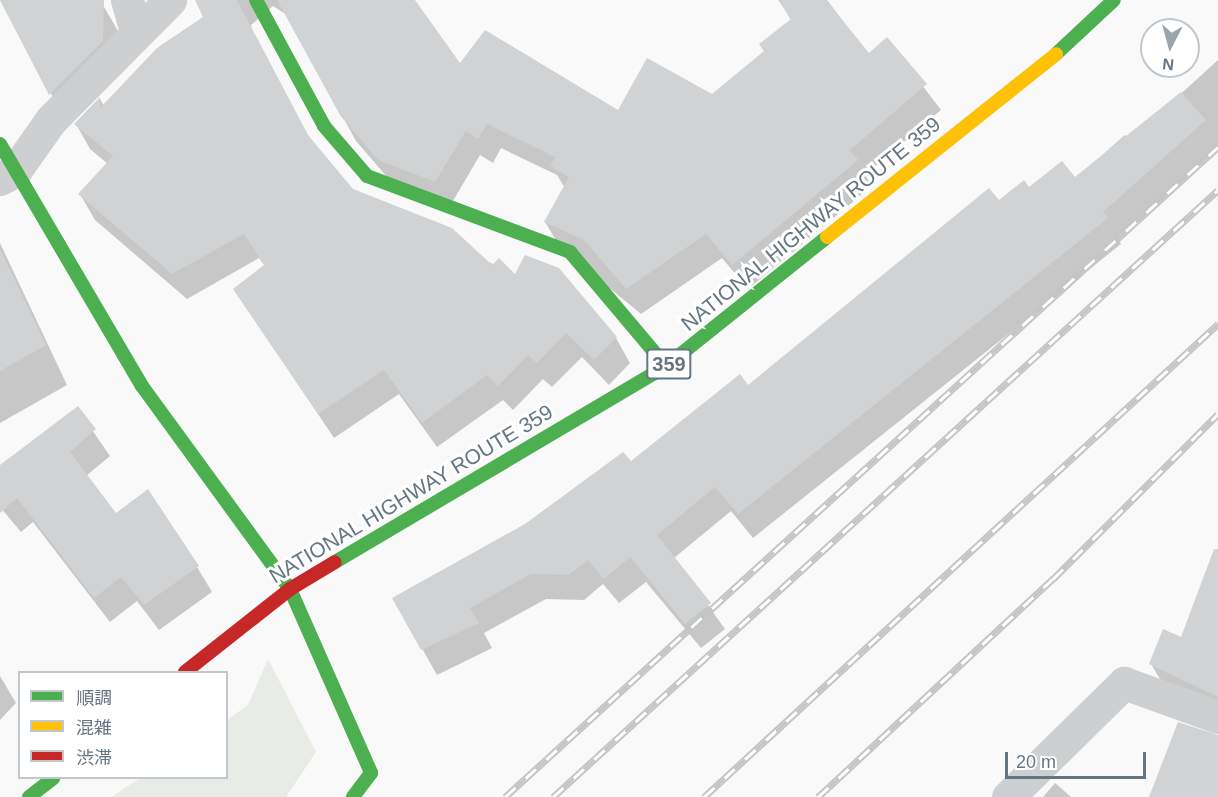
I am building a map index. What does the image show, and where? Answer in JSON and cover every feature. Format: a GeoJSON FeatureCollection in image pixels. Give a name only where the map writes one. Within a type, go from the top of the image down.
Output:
{"type":"FeatureCollection","features":[{"type":"Feature","properties":{"kind":"main road"},"geometry":{"type":"LineString","coordinates":[[256,0],[324,126],[367,176],[570,252],[666,366]]}},
{"type":"Feature","properties":{"kind":"main road","name":"NATIONAL HIGHWAY ROUTE 359"},"geometry":{"type":"LineString","coordinates":[[186,671],[290,588],[666,366],[1063,49],[1114,0]]}},
{"type":"Feature","properties":{"kind":"main road"},"geometry":{"type":"LineString","coordinates":[[5,165],[142,386],[290,588],[371,773],[353,797]]}},
{"type":"Feature","properties":{"kind":"main road"},"geometry":{"type":"LineString","coordinates":[[29,797],[51,779]]}},
{"type":"Feature","properties":{"kind":"street"},"geometry":{"type":"LineString","coordinates":[[127,0],[136,32]]}},
{"type":"Feature","properties":{"kind":"street"},"geometry":{"type":"LineString","coordinates":[[5,165],[170,0]]}},
{"type":"Feature","properties":{"kind":"street"},"geometry":{"type":"LineString","coordinates":[[1008,797],[1124,683],[1218,717]]}},
{"type":"Feature","properties":{"kind":"shaded area"},"geometry":{"type":"Polygon","coordinates":[[[268,659],[316,752],[286,797],[111,797],[138,779],[228,779],[228,719],[248,705],[268,659]]]}},
{"type":"Feature","properties":{"kind":"building"},"geometry":{"type":"Polygon","coordinates":[[[0,0],[104,0],[103,41],[49,95],[0,0]]]}},
{"type":"Feature","properties":{"kind":"building"},"geometry":{"type":"Polygon","coordinates":[[[195,0],[237,0],[308,135],[353,189],[452,228],[492,265],[499,258],[515,274],[525,255],[559,268],[617,337],[594,360],[566,333],[537,363],[528,355],[498,386],[487,375],[422,423],[384,370],[318,414],[233,289],[264,265],[244,234],[172,274],[78,194],[113,156],[74,124],[100,97],[100,108],[157,48],[203,17],[195,0]]]}},
{"type":"Feature","properties":{"kind":"building"},"geometry":{"type":"Polygon","coordinates":[[[277,0],[415,0],[460,63],[485,30],[618,110],[647,58],[712,94],[764,51],[759,44],[791,19],[778,0],[826,0],[869,53],[887,37],[927,84],[850,150],[858,160],[732,265],[706,234],[626,289],[584,240],[544,222],[569,177],[550,166],[555,157],[487,124],[478,139],[466,131],[435,182],[378,160],[340,115],[277,0]]]}},
{"type":"Feature","properties":{"kind":"building"},"geometry":{"type":"Polygon","coordinates":[[[1181,92],[1206,120],[1103,212],[1108,218],[738,514],[715,487],[657,535],[711,603],[685,624],[630,557],[604,579],[588,560],[569,575],[531,574],[470,608],[479,623],[421,650],[392,598],[525,524],[623,452],[631,461],[740,374],[748,385],[989,188],[999,200],[1024,180],[1029,187],[1062,161],[1075,177],[1181,92]]]}},
{"type":"Feature","properties":{"kind":"building"},"geometry":{"type":"Polygon","coordinates":[[[0,249],[46,345],[0,371],[0,249]]]}},
{"type":"Feature","properties":{"kind":"building"},"geometry":{"type":"Polygon","coordinates":[[[78,406],[96,429],[70,452],[116,513],[148,489],[199,566],[144,605],[121,577],[94,598],[17,498],[0,513],[0,465],[78,406]]]}},
{"type":"Feature","properties":{"kind":"building"},"geometry":{"type":"Polygon","coordinates":[[[1214,549],[1218,549],[1218,697],[1149,664],[1163,629],[1181,637],[1214,549]]]}},
{"type":"Feature","properties":{"kind":"building"},"geometry":{"type":"Polygon","coordinates":[[[1178,722],[1218,735],[1218,797],[1149,797],[1178,722]]]}},
{"type":"Feature","properties":{"kind":"railway"},"geometry":{"type":"LineString","coordinates":[[505,797],[1218,147]]}},
{"type":"Feature","properties":{"kind":"railway"},"geometry":{"type":"LineString","coordinates":[[553,797],[1218,190]]}},
{"type":"Feature","properties":{"kind":"railway"},"geometry":{"type":"LineString","coordinates":[[704,797],[1218,324]]}},
{"type":"Feature","properties":{"kind":"railway"},"geometry":{"type":"LineString","coordinates":[[818,797],[1053,579],[1218,414]]}},
{"type":"Feature","properties":{"kind":"traffic: fast"},"geometry":{"type":"LineString","coordinates":[[256,0],[324,126],[367,176],[570,252],[666,366]]}},
{"type":"Feature","properties":{"kind":"traffic: fast"},"geometry":{"type":"LineString","coordinates":[[1056,54],[1114,0]]}},
{"type":"Feature","properties":{"kind":"traffic: fast"},"geometry":{"type":"LineString","coordinates":[[0,144],[142,386],[290,589],[371,773],[353,797]]}},
{"type":"Feature","properties":{"kind":"traffic: fast"},"geometry":{"type":"LineString","coordinates":[[335,562],[666,366],[827,237]]}},
{"type":"Feature","properties":{"kind":"traffic: fast"},"geometry":{"type":"LineString","coordinates":[[29,797],[52,779]]}},
{"type":"Feature","properties":{"kind":"traffic: slow"},"geometry":{"type":"LineString","coordinates":[[827,237],[1056,54]]}},
{"type":"Feature","properties":{"kind":"traffic: jam"},"geometry":{"type":"LineString","coordinates":[[186,671],[290,589],[335,562]]}}]}
